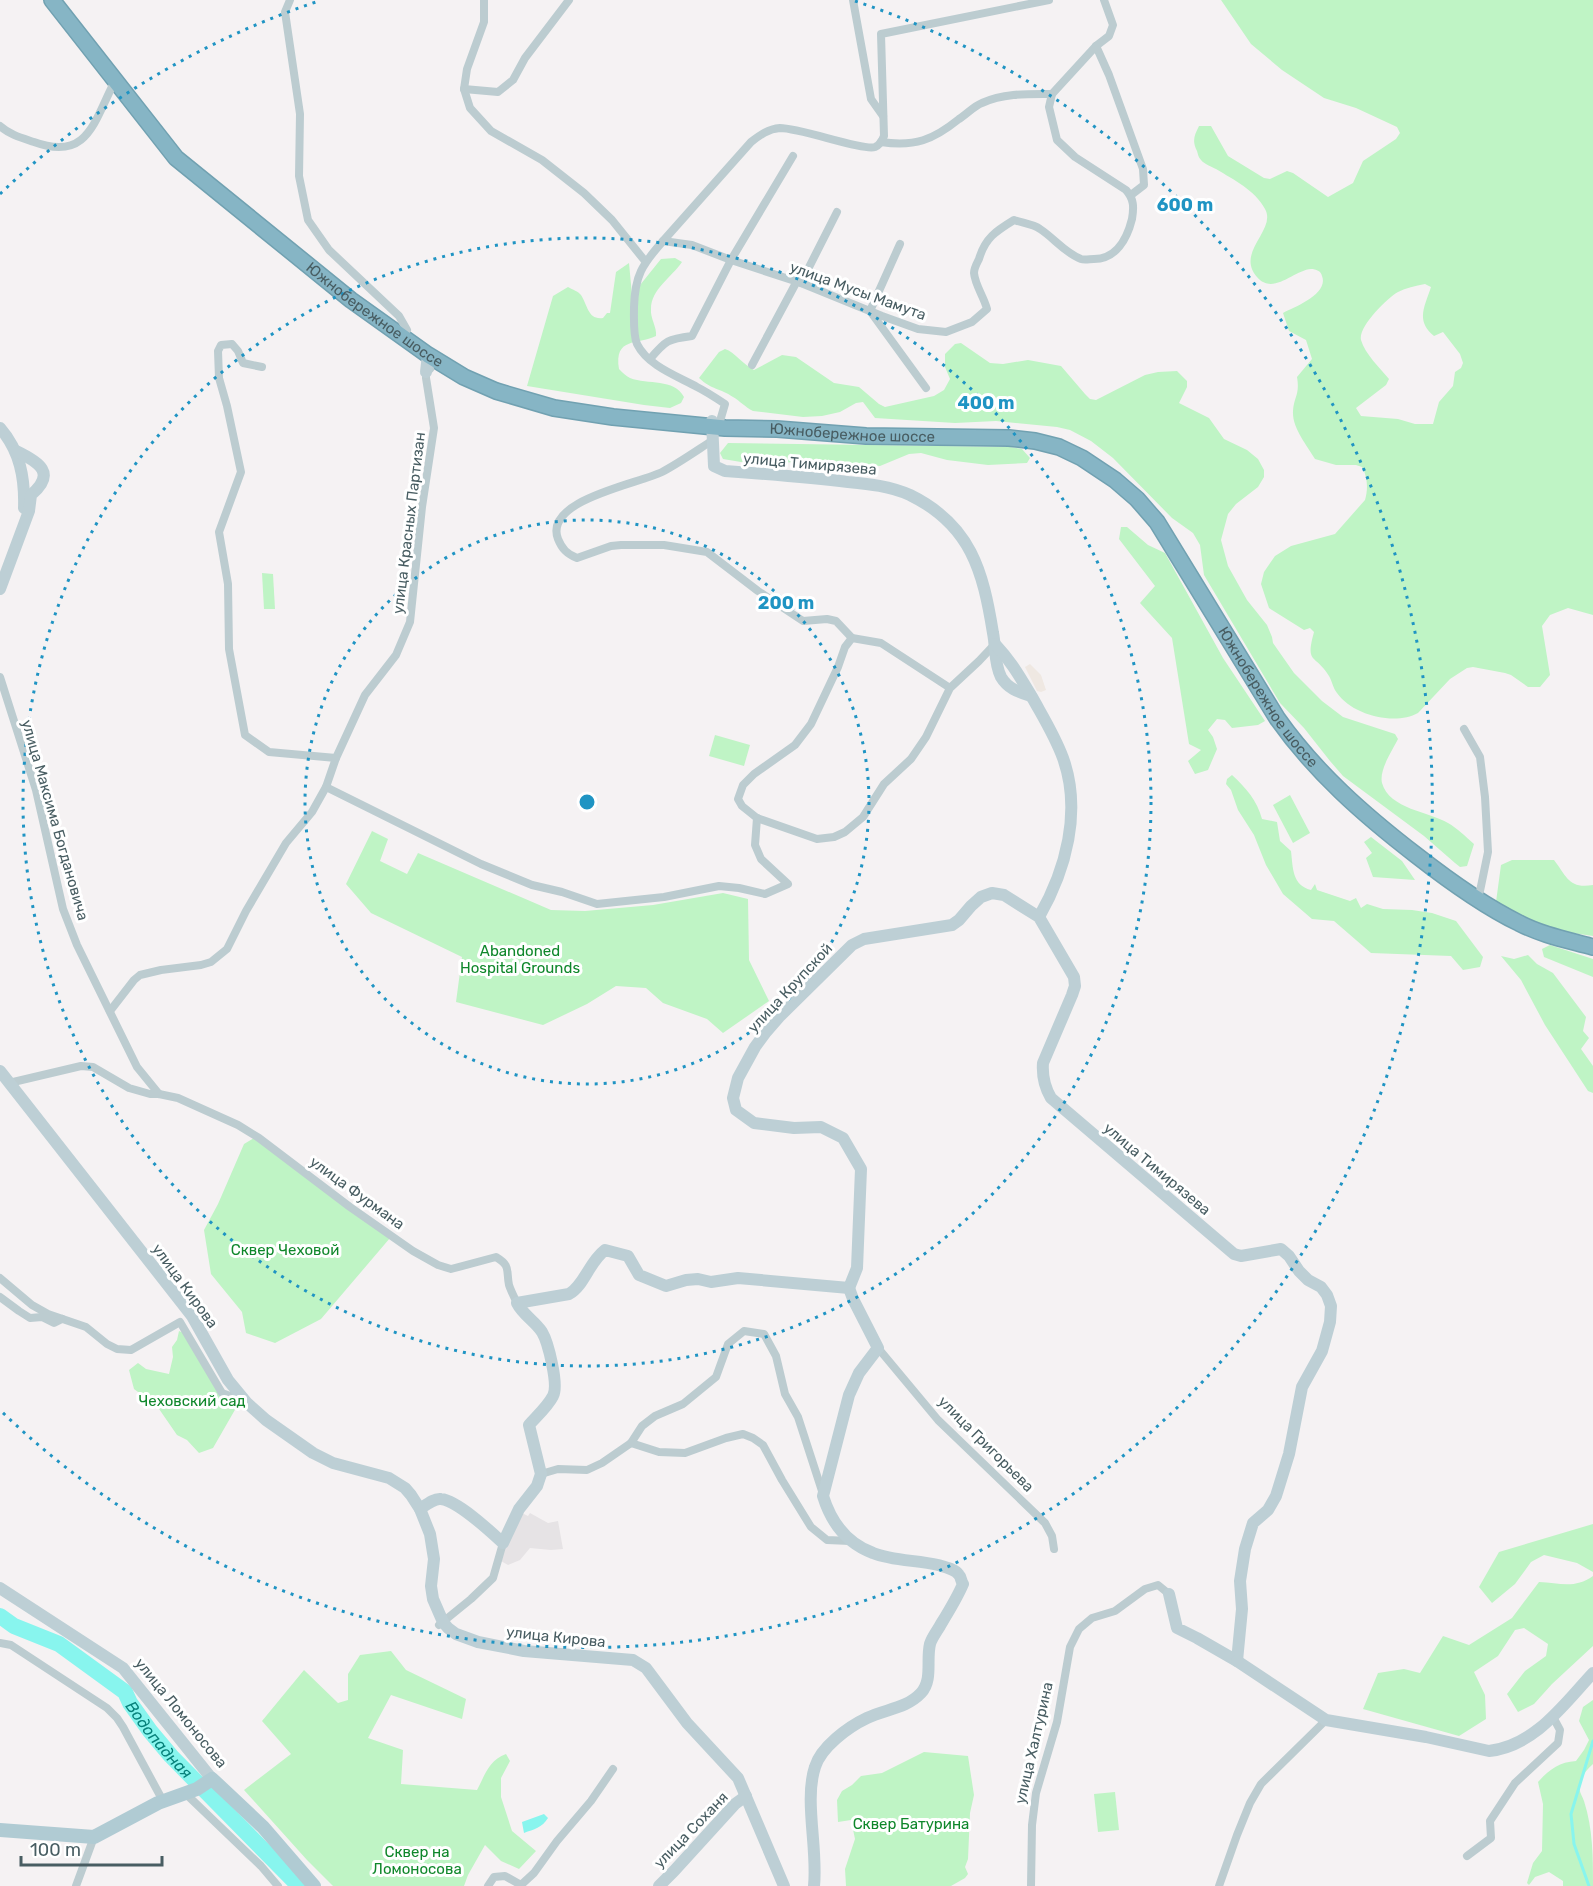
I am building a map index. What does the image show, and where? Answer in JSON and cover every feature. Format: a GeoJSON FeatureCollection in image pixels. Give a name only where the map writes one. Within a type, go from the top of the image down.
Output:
{"type":"FeatureCollection","features":[{"type":"Feature","properties":{"kind":"highway","name":"Южнобережное шоссе"},"geometry":{"type":"LineString","coordinates":[[52,0],[176,158],[351,300],[429,367],[464,377],[496,391],[554,408],[714,427],[866,436],[1009,438],[1059,447],[1082,458],[1115,480],[1137,499],[1157,522],[1277,718],[1296,745],[1321,773],[1376,824],[1478,900],[1540,932],[1593,947]]}},
{"type":"Feature","properties":{"kind":"highway","name":"Южнобережное шоссе"},"geometry":{"type":"LineString","coordinates":[[60,0],[180,152],[363,299],[468,372],[510,390],[568,405],[714,427],[1000,429],[1038,432],[1062,438],[1078,446],[1118,471],[1141,491],[1160,514],[1250,662],[1300,737],[1324,764],[1372,809],[1480,891],[1522,915],[1558,930],[1593,939]]}},
{"type":"Feature","properties":{"kind":"main road"},"geometry":{"type":"LineString","coordinates":[[0,1830],[94,1837],[163,1801],[191,1791],[212,1779]]}},
{"type":"Feature","properties":{"kind":"main road","name":"улица Ломоносова"},"geometry":{"type":"LineString","coordinates":[[212,1779],[263,1827],[314,1886]]}},
{"type":"Feature","properties":{"kind":"street"},"geometry":{"type":"LineString","coordinates":[[290,0],[285,12],[300,114],[299,176],[308,220],[329,250],[399,316],[407,330]]}},
{"type":"Feature","properties":{"kind":"street"},"geometry":{"type":"LineString","coordinates":[[484,0],[484,21],[467,69],[464,89],[470,108],[491,130],[542,160],[584,193],[612,220],[645,261]]}},
{"type":"Feature","properties":{"kind":"street"},"geometry":{"type":"LineString","coordinates":[[464,89],[498,92],[513,80],[525,58],[569,0]]}},
{"type":"Feature","properties":{"kind":"street"},"geometry":{"type":"LineString","coordinates":[[853,0],[871,99],[883,117]]}},
{"type":"Feature","properties":{"kind":"street"},"geometry":{"type":"LineString","coordinates":[[950,688],[881,643],[852,638],[836,621],[827,619],[803,621],[758,591],[707,552],[664,545],[621,545],[610,546],[577,558],[566,553],[556,533],[558,523],[572,507],[614,489],[661,473],[714,427],[725,404],[698,387],[673,376],[650,359],[637,343],[634,309],[636,283],[645,261],[751,142],[765,131],[778,128],[874,147],[881,142],[884,136],[881,34],[1048,0]]}},
{"type":"Feature","properties":{"kind":"street"},"geometry":{"type":"LineString","coordinates":[[1096,46],[1143,169],[1144,185],[1131,195],[1075,157],[1057,140],[1049,107],[1052,94],[1096,46],[1109,36],[1113,25],[1104,0]]}},
{"type":"Feature","properties":{"kind":"street"},"geometry":{"type":"LineString","coordinates":[[0,126],[7,132],[41,145],[59,149],[71,147],[82,140],[90,130],[115,81]]}},
{"type":"Feature","properties":{"kind":"street"},"geometry":{"type":"LineString","coordinates":[[881,142],[897,145],[927,140],[948,128],[980,103],[1002,96],[1052,94]]}},
{"type":"Feature","properties":{"kind":"street"},"geometry":{"type":"LineString","coordinates":[[650,359],[663,343],[692,336],[731,260],[793,156]]}},
{"type":"Feature","properties":{"kind":"street","name":"улица Мусы Мамута"},"geometry":{"type":"LineString","coordinates":[[663,241],[692,245],[799,282],[918,329],[946,333],[972,322],[987,309],[974,272],[982,246],[996,230],[1014,220],[1039,228],[1082,260],[1104,259],[1118,249],[1128,234],[1134,204],[1131,195]]}},
{"type":"Feature","properties":{"kind":"street"},"geometry":{"type":"LineString","coordinates":[[752,365],[837,212]]}},
{"type":"Feature","properties":{"kind":"street"},"geometry":{"type":"LineString","coordinates":[[900,244],[870,311],[926,388]]}},
{"type":"Feature","properties":{"kind":"street"},"geometry":{"type":"LineString","coordinates":[[262,367],[243,363],[232,344],[221,345],[218,351],[219,378],[241,472],[219,532],[228,584],[229,649],[235,687],[245,735],[269,752],[336,758]]}},
{"type":"Feature","properties":{"kind":"street","name":"улица Красных Партизан"},"geometry":{"type":"LineString","coordinates":[[110,1011],[140,975],[211,962],[226,949],[246,910],[286,843],[312,812],[326,787],[336,758],[365,694],[396,655],[410,622],[422,507],[434,428],[429,367]]}},
{"type":"Feature","properties":{"kind":"street","name":"улица Тимирязева"},"geometry":{"type":"LineString","coordinates":[[714,427],[714,466],[725,471],[811,477],[885,486],[910,495],[936,511],[955,529],[970,549],[987,593],[996,665]]}},
{"type":"Feature","properties":{"kind":"street"},"geometry":{"type":"LineString","coordinates":[[0,428],[16,451],[28,495],[29,511],[0,589]]}},
{"type":"Feature","properties":{"kind":"street"},"geometry":{"type":"LineString","coordinates":[[0,573],[28,495],[41,487],[43,481],[42,466],[34,459],[16,451]]}},
{"type":"Feature","properties":{"kind":"street"},"geometry":{"type":"LineString","coordinates":[[852,638],[845,647],[811,724],[795,745],[754,774],[743,785],[738,799],[742,806],[757,818],[817,839],[834,837],[845,832],[863,817],[884,784],[911,759],[926,737],[950,688],[995,644],[1013,664],[1053,735],[1064,759],[1069,781],[1072,803],[1064,858],[1049,900],[1039,917]]}},
{"type":"Feature","properties":{"kind":"street"},"geometry":{"type":"LineString","coordinates":[[979,661],[996,665],[1002,679],[1014,691],[1031,696]]}},
{"type":"Feature","properties":{"kind":"street","name":"улица Максима Богдановича"},"geometry":{"type":"LineString","coordinates":[[0,677],[35,789],[63,909],[77,945],[137,1067],[159,1094]]}},
{"type":"Feature","properties":{"kind":"street"},"geometry":{"type":"LineString","coordinates":[[1464,729],[1480,757],[1485,797],[1488,852],[1480,891]]}},
{"type":"Feature","properties":{"kind":"street"},"geometry":{"type":"LineString","coordinates":[[326,787],[481,864],[532,885],[597,904],[664,897],[719,886],[765,894],[788,884],[761,859],[755,845],[757,818]]}},
{"type":"Feature","properties":{"kind":"street","name":"улица Крупской"},"geometry":{"type":"LineString","coordinates":[[849,1288],[857,1268],[861,1169],[843,1138],[821,1127],[794,1128],[754,1123],[736,1110],[733,1098],[738,1078],[755,1047],[779,1017],[852,945],[864,939],[952,925],[981,897],[992,893],[1004,894],[1039,917]]}},
{"type":"Feature","properties":{"kind":"street","name":"улица Тимирязева"},"geometry":{"type":"LineString","coordinates":[[1039,917],[1071,969],[1075,986],[1043,1063],[1042,1075],[1051,1098],[1234,1254],[1241,1256],[1281,1249],[1308,1280],[1321,1287],[1331,1306],[1330,1322],[1322,1351],[1302,1387],[1289,1454],[1276,1496],[1268,1510],[1252,1523],[1245,1549],[1240,1581],[1242,1609],[1237,1661]]}},
{"type":"Feature","properties":{"kind":"street"},"geometry":{"type":"LineString","coordinates":[[9,1083],[81,1066],[93,1067],[129,1088],[159,1094]]}},
{"type":"Feature","properties":{"kind":"street","name":"улица Кирова"},"geometry":{"type":"LineString","coordinates":[[0,1071],[192,1316],[234,1394],[313,1453],[333,1462],[379,1474],[405,1488],[420,1509],[430,1534],[433,1568],[430,1586],[440,1624],[456,1634],[478,1642],[524,1652],[633,1660],[646,1668],[687,1722],[738,1778],[784,1886]]}},
{"type":"Feature","properties":{"kind":"street","name":"улица Фурмана"},"geometry":{"type":"LineString","coordinates":[[159,1094],[178,1098],[238,1125],[259,1138],[350,1207],[413,1251],[438,1265],[451,1269],[496,1257],[509,1269],[510,1288],[517,1303]]}},
{"type":"Feature","properties":{"kind":"street"},"geometry":{"type":"LineString","coordinates":[[440,1624],[493,1578],[503,1542],[519,1509],[537,1486],[541,1474],[529,1425],[553,1396],[554,1379],[542,1331],[520,1310],[517,1303],[576,1291],[597,1257],[605,1250],[628,1256],[639,1275],[666,1286],[686,1280],[698,1279],[711,1282],[738,1278],[849,1288]]}},
{"type":"Feature","properties":{"kind":"street"},"geometry":{"type":"LineString","coordinates":[[0,1278],[32,1305],[48,1314],[86,1327],[117,1349],[131,1350],[180,1322],[222,1393],[234,1394]]}},
{"type":"Feature","properties":{"kind":"street","name":"улица Григорьева"},"geometry":{"type":"LineString","coordinates":[[849,1288],[852,1299],[878,1348],[938,1420],[1045,1523],[1052,1536],[1054,1549]]}},
{"type":"Feature","properties":{"kind":"street"},"geometry":{"type":"LineString","coordinates":[[0,1297],[30,1318],[42,1317],[54,1323],[63,1319]]}},
{"type":"Feature","properties":{"kind":"street"},"geometry":{"type":"LineString","coordinates":[[541,1474],[558,1469],[587,1470],[602,1463],[631,1443],[642,1426],[655,1416],[683,1404],[716,1377],[728,1344],[744,1330],[764,1334],[776,1356],[785,1394],[798,1417],[833,1521],[850,1541],[874,1554],[934,1564],[951,1569],[959,1575],[963,1584],[959,1594],[930,1643],[927,1681],[922,1692],[895,1709],[867,1718],[826,1746],[814,1767],[810,1787],[816,1867],[814,1886]]}},
{"type":"Feature","properties":{"kind":"street"},"geometry":{"type":"LineString","coordinates":[[823,1496],[849,1395],[859,1372],[878,1348]]}},
{"type":"Feature","properties":{"kind":"street"},"geometry":{"type":"LineString","coordinates":[[631,1443],[659,1452],[685,1453],[726,1437],[743,1434],[753,1438],[764,1445],[811,1527],[827,1540],[850,1541]]}},
{"type":"Feature","properties":{"kind":"street"},"geometry":{"type":"LineString","coordinates":[[420,1509],[440,1498],[452,1502],[503,1542]]}},
{"type":"Feature","properties":{"kind":"street","name":"улица Халтурина"},"geometry":{"type":"LineString","coordinates":[[1031,1886],[1032,1825],[1036,1793],[1057,1722],[1070,1647],[1079,1629],[1092,1618],[1115,1611],[1145,1589],[1158,1585],[1169,1594],[1177,1628],[1237,1661]]}},
{"type":"Feature","properties":{"kind":"street","name":"улица Ломоносова"},"geometry":{"type":"LineString","coordinates":[[0,1588],[123,1668],[212,1779]]}},
{"type":"Feature","properties":{"kind":"street"},"geometry":{"type":"LineString","coordinates":[[0,1643],[10,1645],[107,1708],[123,1727],[163,1801]]}},
{"type":"Feature","properties":{"kind":"street"},"geometry":{"type":"LineString","coordinates":[[1237,1661],[1326,1720],[1426,1737],[1489,1751],[1499,1750],[1528,1736],[1553,1717],[1593,1673]]}},
{"type":"Feature","properties":{"kind":"street"},"geometry":{"type":"LineString","coordinates":[[1467,1856],[1491,1838],[1491,1821],[1515,1783],[1558,1743],[1560,1730],[1553,1717]]}},
{"type":"Feature","properties":{"kind":"street"},"geometry":{"type":"LineString","coordinates":[[1219,1886],[1250,1803],[1261,1784],[1326,1720]]}},
{"type":"Feature","properties":{"kind":"street"},"geometry":{"type":"LineString","coordinates":[[488,1886],[494,1877],[505,1876],[521,1885],[534,1873],[557,1841],[591,1801],[613,1769]]}},
{"type":"Feature","properties":{"kind":"street"},"geometry":{"type":"LineString","coordinates":[[191,1791],[278,1886]]}},
{"type":"Feature","properties":{"kind":"street","name":"улица Соханя"},"geometry":{"type":"LineString","coordinates":[[658,1886],[735,1804],[746,1796]]}},
{"type":"Feature","properties":{"kind":"street"},"geometry":{"type":"LineString","coordinates":[[76,1886],[94,1837]]}},
{"type":"Feature","properties":{"kind":"shaded area"},"geometry":{"type":"Polygon","coordinates":[[[1030,664],[1041,675],[1046,690],[1037,691],[1025,667],[1030,664]]]}},
{"type":"Feature","properties":{"kind":"shaded area"},"geometry":{"type":"Polygon","coordinates":[[[522,1513],[528,1516],[530,1513],[548,1523],[558,1521],[563,1549],[530,1548],[520,1560],[508,1565],[501,1561],[501,1554],[522,1513]]]}},
{"type":"Feature","properties":{"kind":"green space"},"geometry":{"type":"Polygon","coordinates":[[[1221,0],[1593,0],[1593,615],[1568,608],[1550,615],[1542,626],[1550,675],[1540,687],[1528,687],[1505,673],[1467,668],[1450,679],[1418,713],[1398,718],[1374,716],[1344,701],[1334,689],[1329,676],[1311,654],[1314,632],[1310,628],[1304,630],[1269,608],[1261,584],[1264,572],[1275,556],[1291,546],[1335,534],[1365,500],[1366,479],[1362,467],[1336,465],[1315,459],[1297,430],[1293,417],[1298,388],[1297,377],[1312,359],[1306,340],[1289,331],[1283,313],[1310,299],[1321,289],[1323,283],[1321,274],[1315,269],[1304,270],[1284,281],[1270,284],[1257,277],[1252,268],[1251,259],[1253,250],[1266,225],[1265,209],[1256,196],[1244,186],[1202,161],[1194,144],[1195,136],[1199,126],[1211,126],[1228,156],[1264,178],[1270,179],[1287,171],[1328,197],[1353,183],[1363,161],[1396,139],[1400,133],[1397,127],[1356,108],[1324,98],[1282,70],[1251,44],[1221,0]],[[1425,284],[1398,292],[1381,306],[1364,328],[1361,334],[1363,345],[1369,356],[1389,379],[1386,385],[1356,408],[1361,416],[1398,419],[1415,424],[1433,424],[1439,402],[1453,386],[1455,372],[1461,368],[1463,363],[1460,354],[1443,332],[1434,336],[1425,325],[1423,313],[1431,287],[1425,284]]]}},
{"type":"Feature","properties":{"kind":"green space"},"geometry":{"type":"Polygon","coordinates":[[[675,258],[682,262],[658,289],[652,302],[651,312],[656,336],[628,344],[620,352],[618,359],[619,369],[630,378],[667,384],[680,391],[684,397],[681,403],[670,408],[527,386],[553,296],[568,287],[581,295],[591,315],[603,318],[610,313],[616,272],[629,263],[632,295],[661,259],[675,258]]]}},
{"type":"Feature","properties":{"kind":"green space"},"geometry":{"type":"Polygon","coordinates":[[[961,343],[990,363],[1003,364],[1028,360],[1061,366],[1090,399],[1096,400],[1145,375],[1158,372],[1177,371],[1187,381],[1187,387],[1179,403],[1209,418],[1224,439],[1247,450],[1258,459],[1264,470],[1264,477],[1258,487],[1236,504],[1228,514],[1221,540],[1228,566],[1247,600],[1267,625],[1273,643],[1294,673],[1322,701],[1343,717],[1395,734],[1398,739],[1382,772],[1382,783],[1386,792],[1393,799],[1411,809],[1448,823],[1474,844],[1467,866],[1460,867],[1424,836],[1343,776],[1304,728],[1280,703],[1204,575],[1200,545],[1193,533],[1172,518],[1113,458],[1091,441],[1070,430],[1057,427],[996,421],[955,423],[875,418],[863,402],[856,403],[840,412],[822,416],[803,417],[753,411],[699,378],[719,352],[725,349],[754,370],[782,355],[796,357],[834,383],[859,387],[885,407],[934,396],[944,390],[950,379],[945,367],[945,354],[955,344],[961,343]]]}},
{"type":"Feature","properties":{"kind":"green space"},"geometry":{"type":"Polygon","coordinates":[[[728,443],[1010,447],[1022,449],[1030,458],[1027,463],[988,465],[947,460],[921,453],[909,454],[880,466],[741,462],[723,459],[720,453],[728,443]]]}},
{"type":"Feature","properties":{"kind":"green space"},"geometry":{"type":"Polygon","coordinates":[[[1121,527],[1127,527],[1148,545],[1165,553],[1223,658],[1265,721],[1258,725],[1232,728],[1225,720],[1217,719],[1208,730],[1217,749],[1208,770],[1195,774],[1188,761],[1201,750],[1189,744],[1172,638],[1140,603],[1155,586],[1119,539],[1121,527]]]}},
{"type":"Feature","properties":{"kind":"green space"},"geometry":{"type":"Polygon","coordinates":[[[262,573],[273,574],[275,609],[264,609],[262,573]]]}},
{"type":"Feature","properties":{"kind":"green space"},"geometry":{"type":"Polygon","coordinates":[[[715,735],[750,745],[744,766],[709,756],[715,735]]]}},
{"type":"Feature","properties":{"kind":"green space"},"geometry":{"type":"Polygon","coordinates":[[[1232,775],[1250,795],[1262,819],[1277,822],[1280,841],[1291,851],[1295,875],[1305,888],[1311,890],[1315,884],[1317,890],[1350,901],[1356,898],[1361,908],[1367,904],[1383,909],[1412,910],[1432,913],[1456,921],[1483,957],[1480,967],[1463,970],[1451,956],[1371,953],[1334,921],[1312,919],[1283,894],[1266,865],[1254,835],[1238,810],[1231,790],[1226,784],[1227,779],[1232,775]]]}},
{"type":"Feature","properties":{"kind":"green space"},"geometry":{"type":"Polygon","coordinates":[[[1290,795],[1310,833],[1293,843],[1273,805],[1290,795]]]}},
{"type":"Feature","properties":{"kind":"green space","name":"Abandoned Hospital Grounds"},"geometry":{"type":"Polygon","coordinates":[[[372,831],[388,839],[380,861],[407,874],[418,853],[551,910],[585,911],[653,905],[723,893],[748,899],[749,960],[769,1001],[723,1033],[707,1019],[663,1003],[646,988],[616,986],[587,1004],[543,1025],[456,1002],[462,957],[371,913],[346,884],[372,831]]]}},
{"type":"Feature","properties":{"kind":"green space"},"geometry":{"type":"Polygon","coordinates":[[[1371,837],[1402,861],[1415,880],[1373,877],[1366,858],[1372,853],[1364,842],[1371,837]]]}},
{"type":"Feature","properties":{"kind":"green space"},"geometry":{"type":"Polygon","coordinates":[[[1512,860],[1554,860],[1569,880],[1579,885],[1593,885],[1593,936],[1559,931],[1536,924],[1496,902],[1501,865],[1512,860]]]}},
{"type":"Feature","properties":{"kind":"green space"},"geometry":{"type":"Polygon","coordinates":[[[1550,945],[1593,959],[1593,977],[1544,957],[1542,949],[1550,945]]]}},
{"type":"Feature","properties":{"kind":"green space"},"geometry":{"type":"Polygon","coordinates":[[[1528,955],[1537,964],[1553,973],[1586,1017],[1583,1031],[1589,1038],[1581,1049],[1593,1066],[1593,1093],[1588,1091],[1545,1025],[1521,980],[1501,956],[1514,959],[1528,955]]]}},
{"type":"Feature","properties":{"kind":"green space","name":"Сквер Чеховой"},"geometry":{"type":"Polygon","coordinates":[[[254,1138],[390,1238],[321,1319],[275,1343],[246,1333],[242,1312],[211,1274],[204,1230],[244,1144],[254,1138]]]}},
{"type":"Feature","properties":{"kind":"green space","name":"Чеховский сад"},"geometry":{"type":"Polygon","coordinates":[[[179,1331],[191,1336],[226,1399],[236,1408],[213,1448],[199,1453],[187,1440],[177,1435],[157,1406],[134,1389],[129,1370],[138,1363],[146,1369],[169,1374],[173,1357],[172,1347],[179,1331]]]}},
{"type":"Feature","properties":{"kind":"green space"},"geometry":{"type":"Polygon","coordinates":[[[1593,1524],[1593,1572],[1577,1563],[1544,1555],[1531,1562],[1515,1584],[1492,1603],[1479,1587],[1499,1552],[1593,1524]]]}},
{"type":"Feature","properties":{"kind":"green space"},"geometry":{"type":"Polygon","coordinates":[[[1593,1576],[1593,1646],[1534,1704],[1518,1712],[1507,1694],[1525,1671],[1546,1656],[1548,1644],[1524,1628],[1515,1630],[1498,1656],[1474,1672],[1485,1695],[1486,1719],[1459,1736],[1363,1709],[1378,1673],[1404,1669],[1420,1673],[1443,1636],[1469,1645],[1512,1618],[1539,1582],[1574,1584],[1593,1576]]]}},
{"type":"Feature","properties":{"kind":"green space","name":"Сквер на Ломоносова"},"geometry":{"type":"Polygon","coordinates":[[[391,1651],[406,1670],[466,1699],[462,1719],[391,1695],[368,1738],[403,1750],[401,1784],[477,1790],[491,1764],[506,1754],[510,1761],[501,1778],[501,1797],[512,1831],[536,1851],[519,1869],[501,1861],[485,1845],[464,1886],[333,1886],[244,1790],[291,1754],[262,1721],[304,1670],[338,1703],[348,1700],[348,1674],[360,1655],[391,1651]]]}},
{"type":"Feature","properties":{"kind":"green space"},"geometry":{"type":"Polygon","coordinates":[[[1593,1700],[1593,1764],[1583,1775],[1580,1788],[1591,1833],[1593,1886],[1563,1886],[1563,1881],[1549,1872],[1535,1877],[1529,1885],[1527,1883],[1533,1863],[1542,1851],[1543,1804],[1538,1782],[1555,1767],[1576,1761],[1584,1750],[1589,1740],[1579,1721],[1583,1707],[1593,1700]]]}},
{"type":"Feature","properties":{"kind":"green space","name":"Сквер Батурина"},"geometry":{"type":"Polygon","coordinates":[[[924,1752],[968,1756],[974,1795],[970,1813],[968,1859],[965,1867],[968,1874],[951,1886],[846,1886],[845,1869],[855,1839],[851,1820],[838,1822],[837,1800],[842,1791],[861,1776],[882,1773],[924,1752]]]}},
{"type":"Feature","properties":{"kind":"green space"},"geometry":{"type":"Polygon","coordinates":[[[1115,1792],[1119,1830],[1098,1832],[1094,1794],[1115,1792]]]}},
{"type":"Feature","properties":{"kind":"water"},"geometry":{"type":"Polygon","coordinates":[[[544,1814],[548,1818],[543,1824],[524,1833],[522,1822],[544,1814]]]}},
{"type":"Feature","properties":{"kind":"waterway","name":"Водопадная"},"geometry":{"type":"LineString","coordinates":[[0,1616],[14,1626],[59,1644],[125,1692],[150,1731],[171,1756],[299,1886]]}},
{"type":"Feature","properties":{"kind":"waterway"},"geometry":{"type":"LineString","coordinates":[[1589,1886],[1574,1844],[1571,1814],[1593,1741]]}}]}
